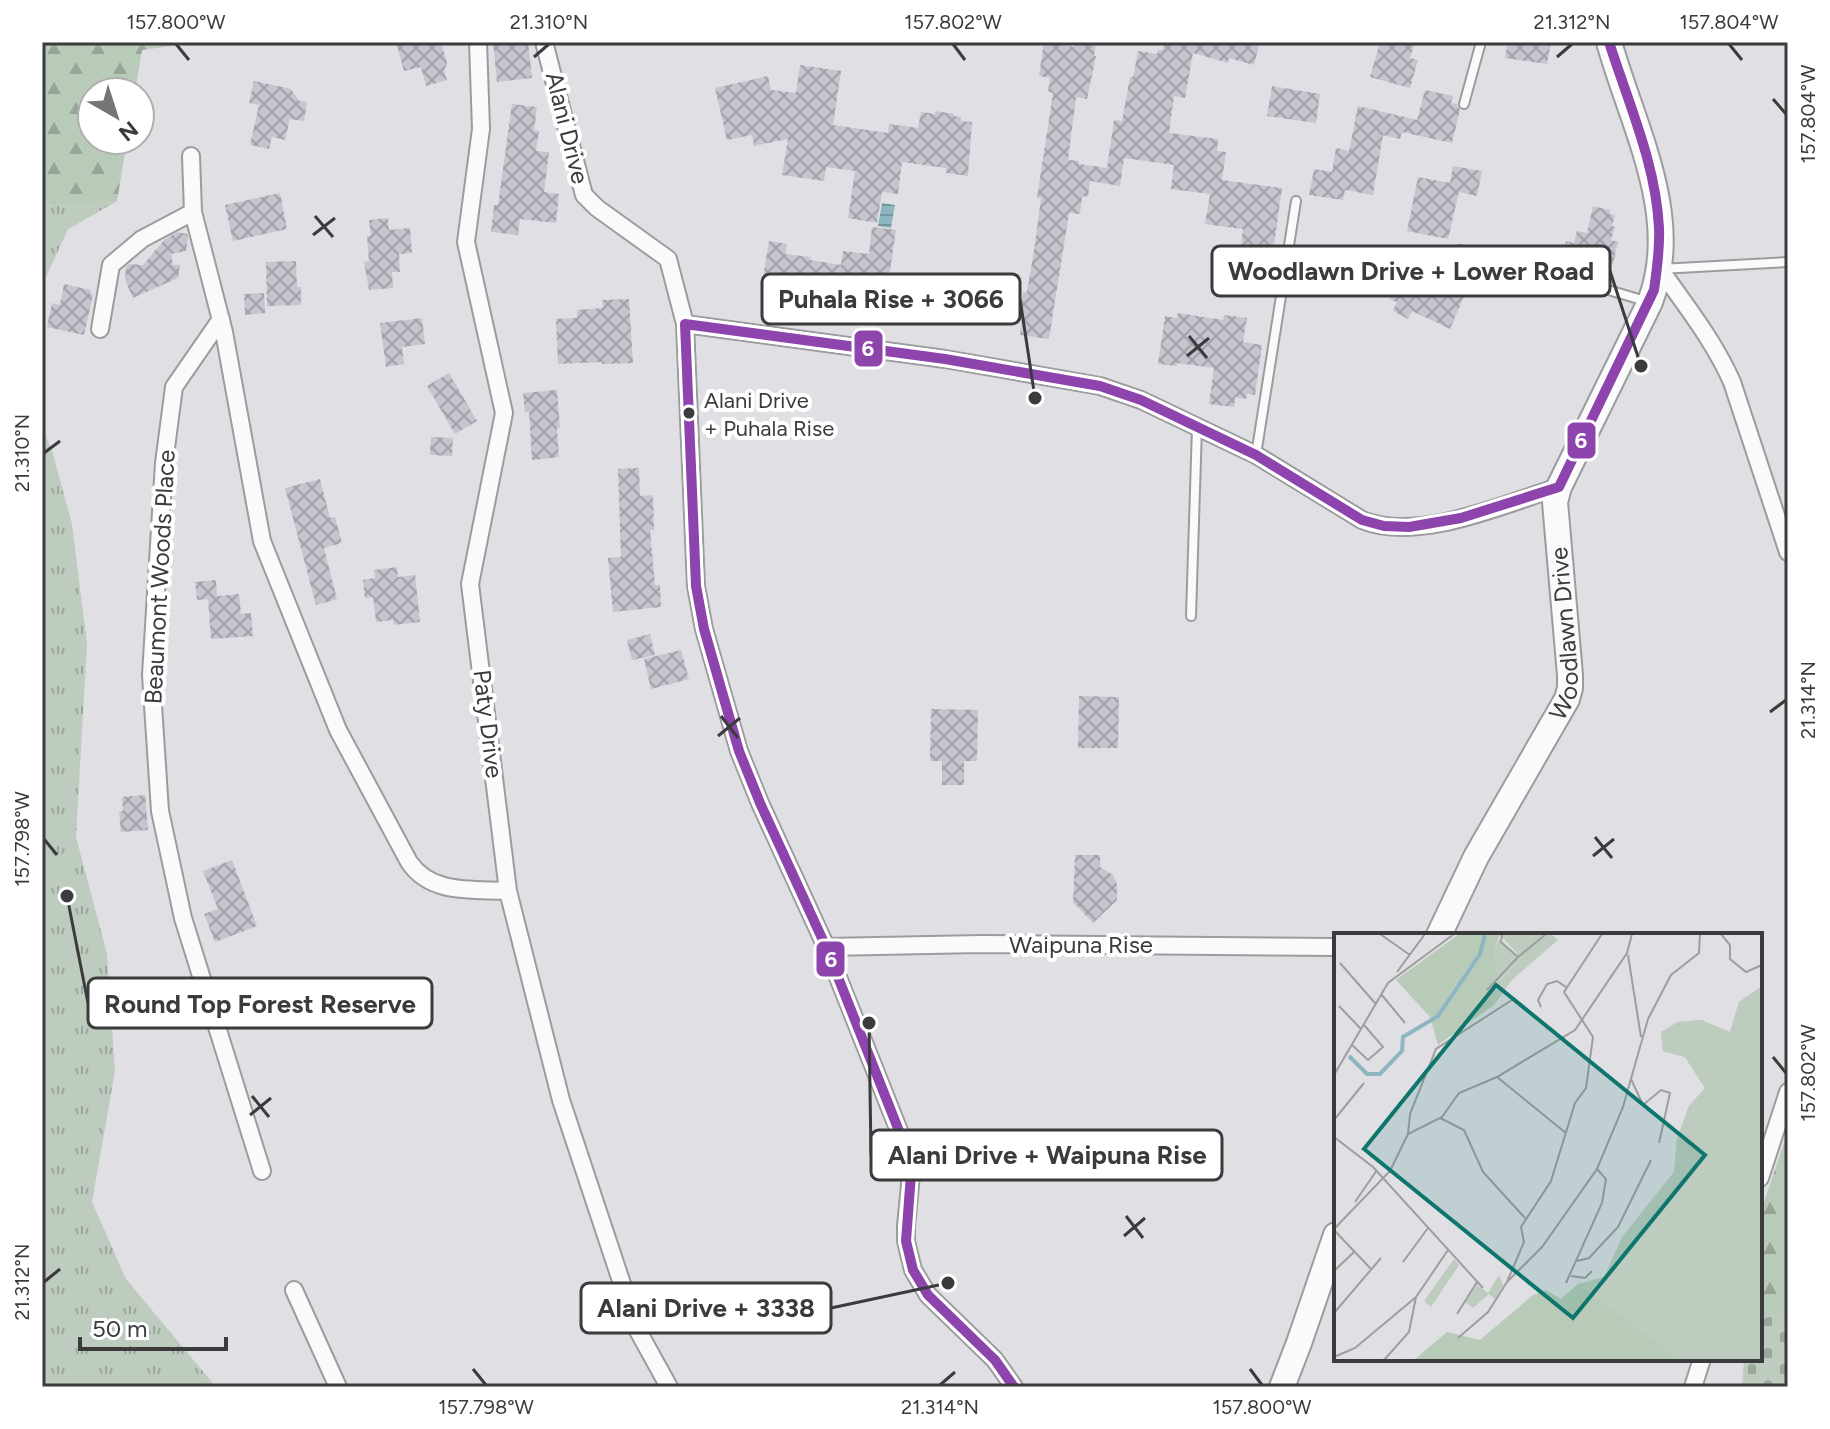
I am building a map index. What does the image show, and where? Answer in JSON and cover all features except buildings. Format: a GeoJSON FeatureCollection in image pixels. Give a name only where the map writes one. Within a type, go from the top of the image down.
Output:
{"type":"FeatureCollection","features":[{"type":"Feature","properties":{"kind":"street","name":"Paty Drive"},"geometry":{"type":"LineString","coordinates":[[478,42],[481,129],[466,242],[504,413],[470,584],[508,891],[561,1100],[637,1329],[669,1387]]}},
{"type":"Feature","properties":{"kind":"street","name":"Alani Drive"},"geometry":{"type":"LineString","coordinates":[[544,42],[584,195],[597,208],[668,259],[685,324],[696,586],[704,629],[739,751],[826,947],[905,1146],[911,1174],[906,1241],[913,1270],[928,1295],[995,1360],[1014,1387]]}},
{"type":"Feature","properties":{"kind":"street","name":"Woodlawn Drive"},"geometry":{"type":"LineString","coordinates":[[1440,933],[1476,857],[1567,699],[1570,688],[1555,502],[1559,487],[1650,302],[1660,269],[1660,217],[1651,174],[1609,42]]}},
{"type":"Feature","properties":{"kind":"street"},"geometry":{"type":"LineString","coordinates":[[191,156],[193,212],[221,319],[262,541],[338,730],[418,874],[445,887],[508,891]]}},
{"type":"Feature","properties":{"kind":"street"},"geometry":{"type":"LineString","coordinates":[[100,329],[111,265],[142,239],[193,212]]}},
{"type":"Feature","properties":{"kind":"street"},"geometry":{"type":"LineString","coordinates":[[1660,269],[1722,359],[1788,552]]}},
{"type":"Feature","properties":{"kind":"street","name":"Beaumont Woods Place"},"geometry":{"type":"LineString","coordinates":[[221,319],[174,387],[164,463],[151,675],[160,811],[183,918],[262,1171]]}},
{"type":"Feature","properties":{"kind":"street"},"geometry":{"type":"LineString","coordinates":[[685,324],[945,359],[1086,383],[1141,400],[1197,426],[1256,455],[1362,520],[1377,526],[1445,523],[1559,487]]}},
{"type":"Feature","properties":{"kind":"street","name":"Waipuna Rise"},"geometry":{"type":"LineString","coordinates":[[826,947],[995,944],[1334,947]]}},
{"type":"Feature","properties":{"kind":"street"},"geometry":{"type":"LineString","coordinates":[[1762,1172],[1788,1092]]}},
{"type":"Feature","properties":{"kind":"street"},"geometry":{"type":"LineString","coordinates":[[1282,1387],[1334,1241]]}},
{"type":"Feature","properties":{"kind":"street"},"geometry":{"type":"LineString","coordinates":[[294,1290],[338,1387]]}},
{"type":"Feature","properties":{"kind":"street"},"geometry":{"type":"LineString","coordinates":[[1693,1387],[1701,1361]]}},
{"type":"Feature","properties":{"kind":"lane"},"geometry":{"type":"LineString","coordinates":[[1464,104],[1481,42]]}},
{"type":"Feature","properties":{"kind":"lane"},"geometry":{"type":"LineString","coordinates":[[1256,455],[1296,201]]}},
{"type":"Feature","properties":{"kind":"lane"},"geometry":{"type":"LineString","coordinates":[[1460,250],[1650,302]]}},
{"type":"Feature","properties":{"kind":"lane"},"geometry":{"type":"LineString","coordinates":[[1660,269],[1788,262]]}},
{"type":"Feature","properties":{"kind":"lane"},"geometry":{"type":"LineString","coordinates":[[1191,616],[1197,426]]}},
{"type":"Feature","properties":{"kind":"green space"},"geometry":{"type":"Polygon","coordinates":[[[42,42],[200,42],[142,50],[138,76],[76,76],[76,156],[124,156],[117,201],[68,229],[42,285],[42,42]]]}},
{"type":"Feature","properties":{"kind":"green space"},"geometry":{"type":"Polygon","coordinates":[[[117,201],[68,229],[42,285],[42,204],[117,201]]]}},
{"type":"Feature","properties":{"kind":"green space"},"geometry":{"type":"Polygon","coordinates":[[[42,425],[72,524],[87,644],[76,837],[107,954],[115,1071],[92,1202],[126,1279],[216,1387],[42,1387],[42,425]]]}},
{"type":"Feature","properties":{"kind":"green space"},"geometry":{"type":"Polygon","coordinates":[[[1788,1131],[1788,1310],[1762,1319],[1762,1208],[1788,1131]]]}},
{"type":"Feature","properties":{"kind":"green space"},"geometry":{"type":"Polygon","coordinates":[[[1788,1310],[1788,1387],[1742,1387],[1744,1361],[1762,1361],[1762,1319],[1788,1310]]]}},
{"type":"Feature","properties":{"kind":"water"},"geometry":{"type":"Polygon","coordinates":[[[882,203],[895,205],[891,228],[878,226],[882,203]]]}},
{"type":"Feature","properties":{"kind":"transit line","name":"6"},"geometry":{"type":"LineString","coordinates":[[1014,1387],[995,1360],[928,1295],[913,1270],[906,1241],[911,1174],[905,1146],[826,947],[739,751],[704,629],[696,586],[685,324],[945,359],[1100,386],[1141,400],[1256,455],[1362,520],[1384,526],[1409,527],[1461,518],[1559,487],[1654,290],[1659,236],[1653,180],[1609,42]]}},
{"type":"Feature","properties":{"kind":"place","name":"Woodlawn Drive + Lower Road"},"geometry":{"type":"Point","coordinates":[1641,366]}},
{"type":"Feature","properties":{"kind":"place","name":"Puhala Rise + 3066"},"geometry":{"type":"Point","coordinates":[1035,398]}},
{"type":"Feature","properties":{"kind":"place","name":"Alani Drive + Puhala Rise"},"geometry":{"type":"Point","coordinates":[689,413]}},
{"type":"Feature","properties":{"kind":"place","name":"Round Top Forest Reserve"},"geometry":{"type":"Point","coordinates":[67,896]}},
{"type":"Feature","properties":{"kind":"place","name":"Alani Drive + Waipuna Rise"},"geometry":{"type":"Point","coordinates":[869,1023]}},
{"type":"Feature","properties":{"kind":"place","name":"Alani Drive + 3338"},"geometry":{"type":"Point","coordinates":[948,1283]}}]}
